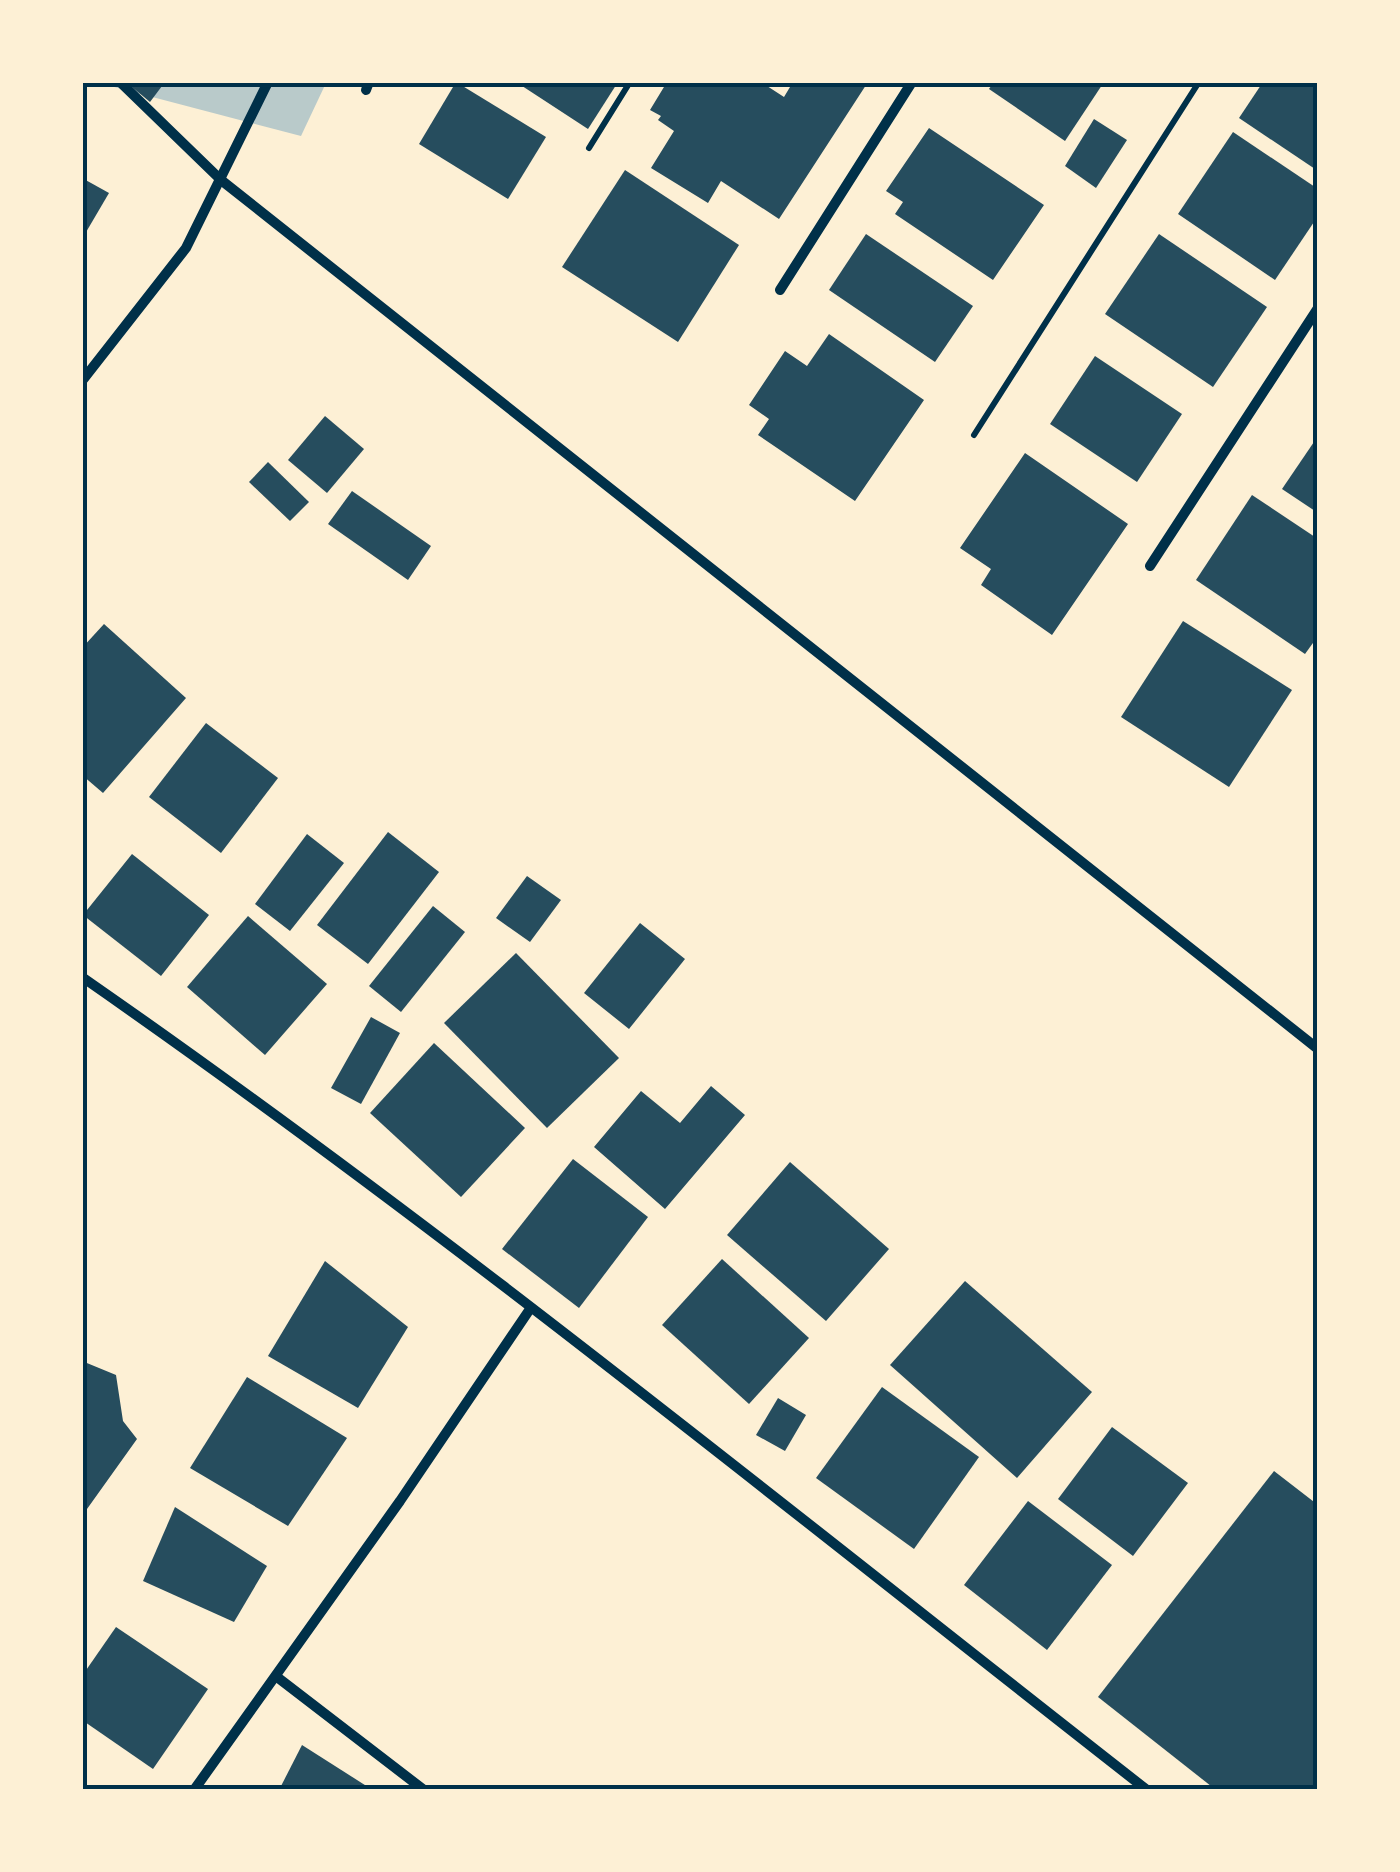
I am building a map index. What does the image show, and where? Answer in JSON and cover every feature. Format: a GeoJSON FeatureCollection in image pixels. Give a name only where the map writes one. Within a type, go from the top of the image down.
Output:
{"type":"FeatureCollection","features":[{"type":"Feature","properties":{"kind":"street"},"geometry":{"type":"LineString","coordinates":[[120,82],[221,180],[1318,1049]]}},
{"type":"Feature","properties":{"kind":"street"},"geometry":{"type":"LineString","coordinates":[[82,382],[186,248],[268,82]]}},
{"type":"Feature","properties":{"kind":"street"},"geometry":{"type":"LineString","coordinates":[[780,290],[912,82]]}},
{"type":"Feature","properties":{"kind":"street"},"geometry":{"type":"LineString","coordinates":[[1150,566],[1318,308]]}},
{"type":"Feature","properties":{"kind":"street"},"geometry":{"type":"LineString","coordinates":[[82,977],[202,1060],[530,1308],[1147,1790]]}},
{"type":"Feature","properties":{"kind":"street"},"geometry":{"type":"LineString","coordinates":[[194,1790],[530,1308]]}},
{"type":"Feature","properties":{"kind":"street"},"geometry":{"type":"LineString","coordinates":[[277,1676],[424,1790]]}},
{"type":"Feature","properties":{"kind":"path"},"geometry":{"type":"LineString","coordinates":[[589,148],[630,82]]}},
{"type":"Feature","properties":{"kind":"path"},"geometry":{"type":"LineString","coordinates":[[974,435],[1199,82]]}},
{"type":"Feature","properties":{"kind":"shaded area"},"geometry":{"type":"Polygon","coordinates":[[[99,83],[326,83],[301,136],[99,83]]]}},
{"type":"Feature","properties":{"kind":"building"},"geometry":{"type":"Polygon","coordinates":[[[136,82],[165,82],[150,102],[132,87],[136,82]]]}},
{"type":"Feature","properties":{"kind":"building"},"geometry":{"type":"Polygon","coordinates":[[[456,82],[546,137],[508,199],[419,144],[456,82]]]}},
{"type":"Feature","properties":{"kind":"building"},"geometry":{"type":"Polygon","coordinates":[[[516,82],[618,82],[588,129],[516,82]]]}},
{"type":"Feature","properties":{"kind":"building"},"geometry":{"type":"Polygon","coordinates":[[[667,82],[718,82],[724,87],[726,82],[752,82],[758,86],[761,82],[784,97],[793,82],[868,82],[779,219],[721,181],[708,203],[651,168],[674,131],[650,110],[667,82]]]}},
{"type":"Feature","properties":{"kind":"building"},"geometry":{"type":"Polygon","coordinates":[[[994,82],[1104,82],[1065,141],[989,89],[994,82]]]}},
{"type":"Feature","properties":{"kind":"building"},"geometry":{"type":"Polygon","coordinates":[[[1263,82],[1318,82],[1318,171],[1239,118],[1263,82]]]}},
{"type":"Feature","properties":{"kind":"building"},"geometry":{"type":"Polygon","coordinates":[[[1094,119],[1127,140],[1096,188],[1065,166],[1094,119]]]}},
{"type":"Feature","properties":{"kind":"building"},"geometry":{"type":"Polygon","coordinates":[[[929,128],[1044,205],[993,280],[895,214],[903,202],[886,191],[929,128]]]}},
{"type":"Feature","properties":{"kind":"building"},"geometry":{"type":"Polygon","coordinates":[[[1233,132],[1318,189],[1318,216],[1275,280],[1178,214],[1233,132]]]}},
{"type":"Feature","properties":{"kind":"building"},"geometry":{"type":"Polygon","coordinates":[[[625,170],[739,245],[678,342],[562,267],[625,170]]]}},
{"type":"Feature","properties":{"kind":"building"},"geometry":{"type":"Polygon","coordinates":[[[82,178],[109,193],[82,239],[82,178]]]}},
{"type":"Feature","properties":{"kind":"building"},"geometry":{"type":"Polygon","coordinates":[[[866,234],[973,306],[935,362],[829,290],[866,234]]]}},
{"type":"Feature","properties":{"kind":"building"},"geometry":{"type":"Polygon","coordinates":[[[1159,234],[1267,307],[1213,387],[1105,314],[1159,234]]]}},
{"type":"Feature","properties":{"kind":"building"},"geometry":{"type":"Polygon","coordinates":[[[829,334],[924,400],[855,501],[758,435],[769,419],[749,405],[785,351],[807,366],[829,334]]]}},
{"type":"Feature","properties":{"kind":"building"},"geometry":{"type":"Polygon","coordinates":[[[1095,356],[1182,414],[1137,482],[1050,424],[1095,356]]]}},
{"type":"Feature","properties":{"kind":"building"},"geometry":{"type":"Polygon","coordinates":[[[325,416],[364,449],[327,493],[288,460],[325,416]]]}},
{"type":"Feature","properties":{"kind":"building"},"geometry":{"type":"Polygon","coordinates":[[[1318,436],[1318,513],[1282,489],[1318,436]]]}},
{"type":"Feature","properties":{"kind":"building"},"geometry":{"type":"Polygon","coordinates":[[[1025,453],[1128,524],[1052,635],[981,585],[991,569],[960,548],[1025,453]]]}},
{"type":"Feature","properties":{"kind":"building"},"geometry":{"type":"Polygon","coordinates":[[[268,462],[309,502],[290,521],[249,482],[268,462]]]}},
{"type":"Feature","properties":{"kind":"building"},"geometry":{"type":"Polygon","coordinates":[[[352,491],[431,546],[408,580],[328,524],[352,491]]]}},
{"type":"Feature","properties":{"kind":"building"},"geometry":{"type":"Polygon","coordinates":[[[1252,495],[1318,539],[1318,636],[1305,654],[1196,580],[1252,495]]]}},
{"type":"Feature","properties":{"kind":"building"},"geometry":{"type":"Polygon","coordinates":[[[1183,621],[1292,690],[1229,787],[1121,717],[1183,621]]]}},
{"type":"Feature","properties":{"kind":"building"},"geometry":{"type":"Polygon","coordinates":[[[104,624],[186,698],[103,793],[82,775],[82,648],[104,624]]]}},
{"type":"Feature","properties":{"kind":"building"},"geometry":{"type":"Polygon","coordinates":[[[206,723],[278,778],[221,853],[149,797],[206,723]]]}},
{"type":"Feature","properties":{"kind":"building"},"geometry":{"type":"Polygon","coordinates":[[[388,832],[439,872],[368,964],[317,925],[388,832]]]}},
{"type":"Feature","properties":{"kind":"building"},"geometry":{"type":"Polygon","coordinates":[[[307,834],[344,863],[290,931],[255,904],[307,834]]]}},
{"type":"Feature","properties":{"kind":"building"},"geometry":{"type":"Polygon","coordinates":[[[132,854],[209,915],[161,976],[83,915],[132,854]]]}},
{"type":"Feature","properties":{"kind":"building"},"geometry":{"type":"Polygon","coordinates":[[[527,876],[561,900],[530,942],[496,918],[527,876]]]}},
{"type":"Feature","properties":{"kind":"building"},"geometry":{"type":"Polygon","coordinates":[[[433,906],[465,932],[401,1012],[369,986],[433,906]]]}},
{"type":"Feature","properties":{"kind":"building"},"geometry":{"type":"Polygon","coordinates":[[[248,916],[327,984],[265,1055],[187,987],[248,916]]]}},
{"type":"Feature","properties":{"kind":"building"},"geometry":{"type":"Polygon","coordinates":[[[640,923],[685,959],[629,1029],[584,993],[640,923]]]}},
{"type":"Feature","properties":{"kind":"building"},"geometry":{"type":"Polygon","coordinates":[[[516,953],[619,1058],[547,1128],[444,1023],[516,953]]]}},
{"type":"Feature","properties":{"kind":"building"},"geometry":{"type":"Polygon","coordinates":[[[371,1017],[400,1033],[361,1104],[331,1088],[371,1017]]]}},
{"type":"Feature","properties":{"kind":"building"},"geometry":{"type":"Polygon","coordinates":[[[434,1043],[525,1128],[461,1197],[370,1113],[434,1043]]]}},
{"type":"Feature","properties":{"kind":"building"},"geometry":{"type":"Polygon","coordinates":[[[711,1086],[745,1115],[665,1209],[594,1147],[641,1091],[680,1123],[711,1086]]]}},
{"type":"Feature","properties":{"kind":"building"},"geometry":{"type":"Polygon","coordinates":[[[573,1159],[648,1217],[579,1308],[502,1249],[573,1159]]]}},
{"type":"Feature","properties":{"kind":"building"},"geometry":{"type":"Polygon","coordinates":[[[790,1162],[889,1249],[826,1321],[727,1235],[790,1162]]]}},
{"type":"Feature","properties":{"kind":"building"},"geometry":{"type":"Polygon","coordinates":[[[722,1259],[809,1338],[749,1404],[662,1325],[722,1259]]]}},
{"type":"Feature","properties":{"kind":"building"},"geometry":{"type":"Polygon","coordinates":[[[325,1261],[408,1327],[358,1408],[268,1356],[325,1261]]]}},
{"type":"Feature","properties":{"kind":"building"},"geometry":{"type":"Polygon","coordinates":[[[965,1281],[1092,1392],[1017,1478],[890,1365],[965,1281]]]}},
{"type":"Feature","properties":{"kind":"building"},"geometry":{"type":"Polygon","coordinates":[[[82,1361],[116,1375],[123,1421],[137,1439],[82,1516],[82,1361]]]}},
{"type":"Feature","properties":{"kind":"building"},"geometry":{"type":"Polygon","coordinates":[[[247,1377],[347,1438],[288,1526],[190,1468],[247,1377]]]}},
{"type":"Feature","properties":{"kind":"building"},"geometry":{"type":"Polygon","coordinates":[[[882,1387],[979,1457],[914,1549],[816,1478],[882,1387]]]}},
{"type":"Feature","properties":{"kind":"building"},"geometry":{"type":"Polygon","coordinates":[[[778,1398],[806,1415],[785,1451],[756,1435],[778,1398]]]}},
{"type":"Feature","properties":{"kind":"building"},"geometry":{"type":"Polygon","coordinates":[[[1112,1427],[1188,1483],[1133,1556],[1058,1499],[1112,1427]]]}},
{"type":"Feature","properties":{"kind":"building"},"geometry":{"type":"Polygon","coordinates":[[[1274,1471],[1318,1505],[1318,1790],[1216,1790],[1098,1697],[1274,1471]]]}},
{"type":"Feature","properties":{"kind":"building"},"geometry":{"type":"Polygon","coordinates":[[[1028,1501],[1112,1565],[1047,1650],[964,1585],[1028,1501]]]}},
{"type":"Feature","properties":{"kind":"building"},"geometry":{"type":"Polygon","coordinates":[[[175,1507],[267,1566],[234,1622],[143,1581],[175,1507]]]}},
{"type":"Feature","properties":{"kind":"building"},"geometry":{"type":"Polygon","coordinates":[[[116,1627],[208,1689],[153,1769],[82,1720],[82,1676],[116,1627]]]}},
{"type":"Feature","properties":{"kind":"building"},"geometry":{"type":"Polygon","coordinates":[[[302,1745],[368,1787],[366,1790],[279,1790],[302,1745]]]}}]}
